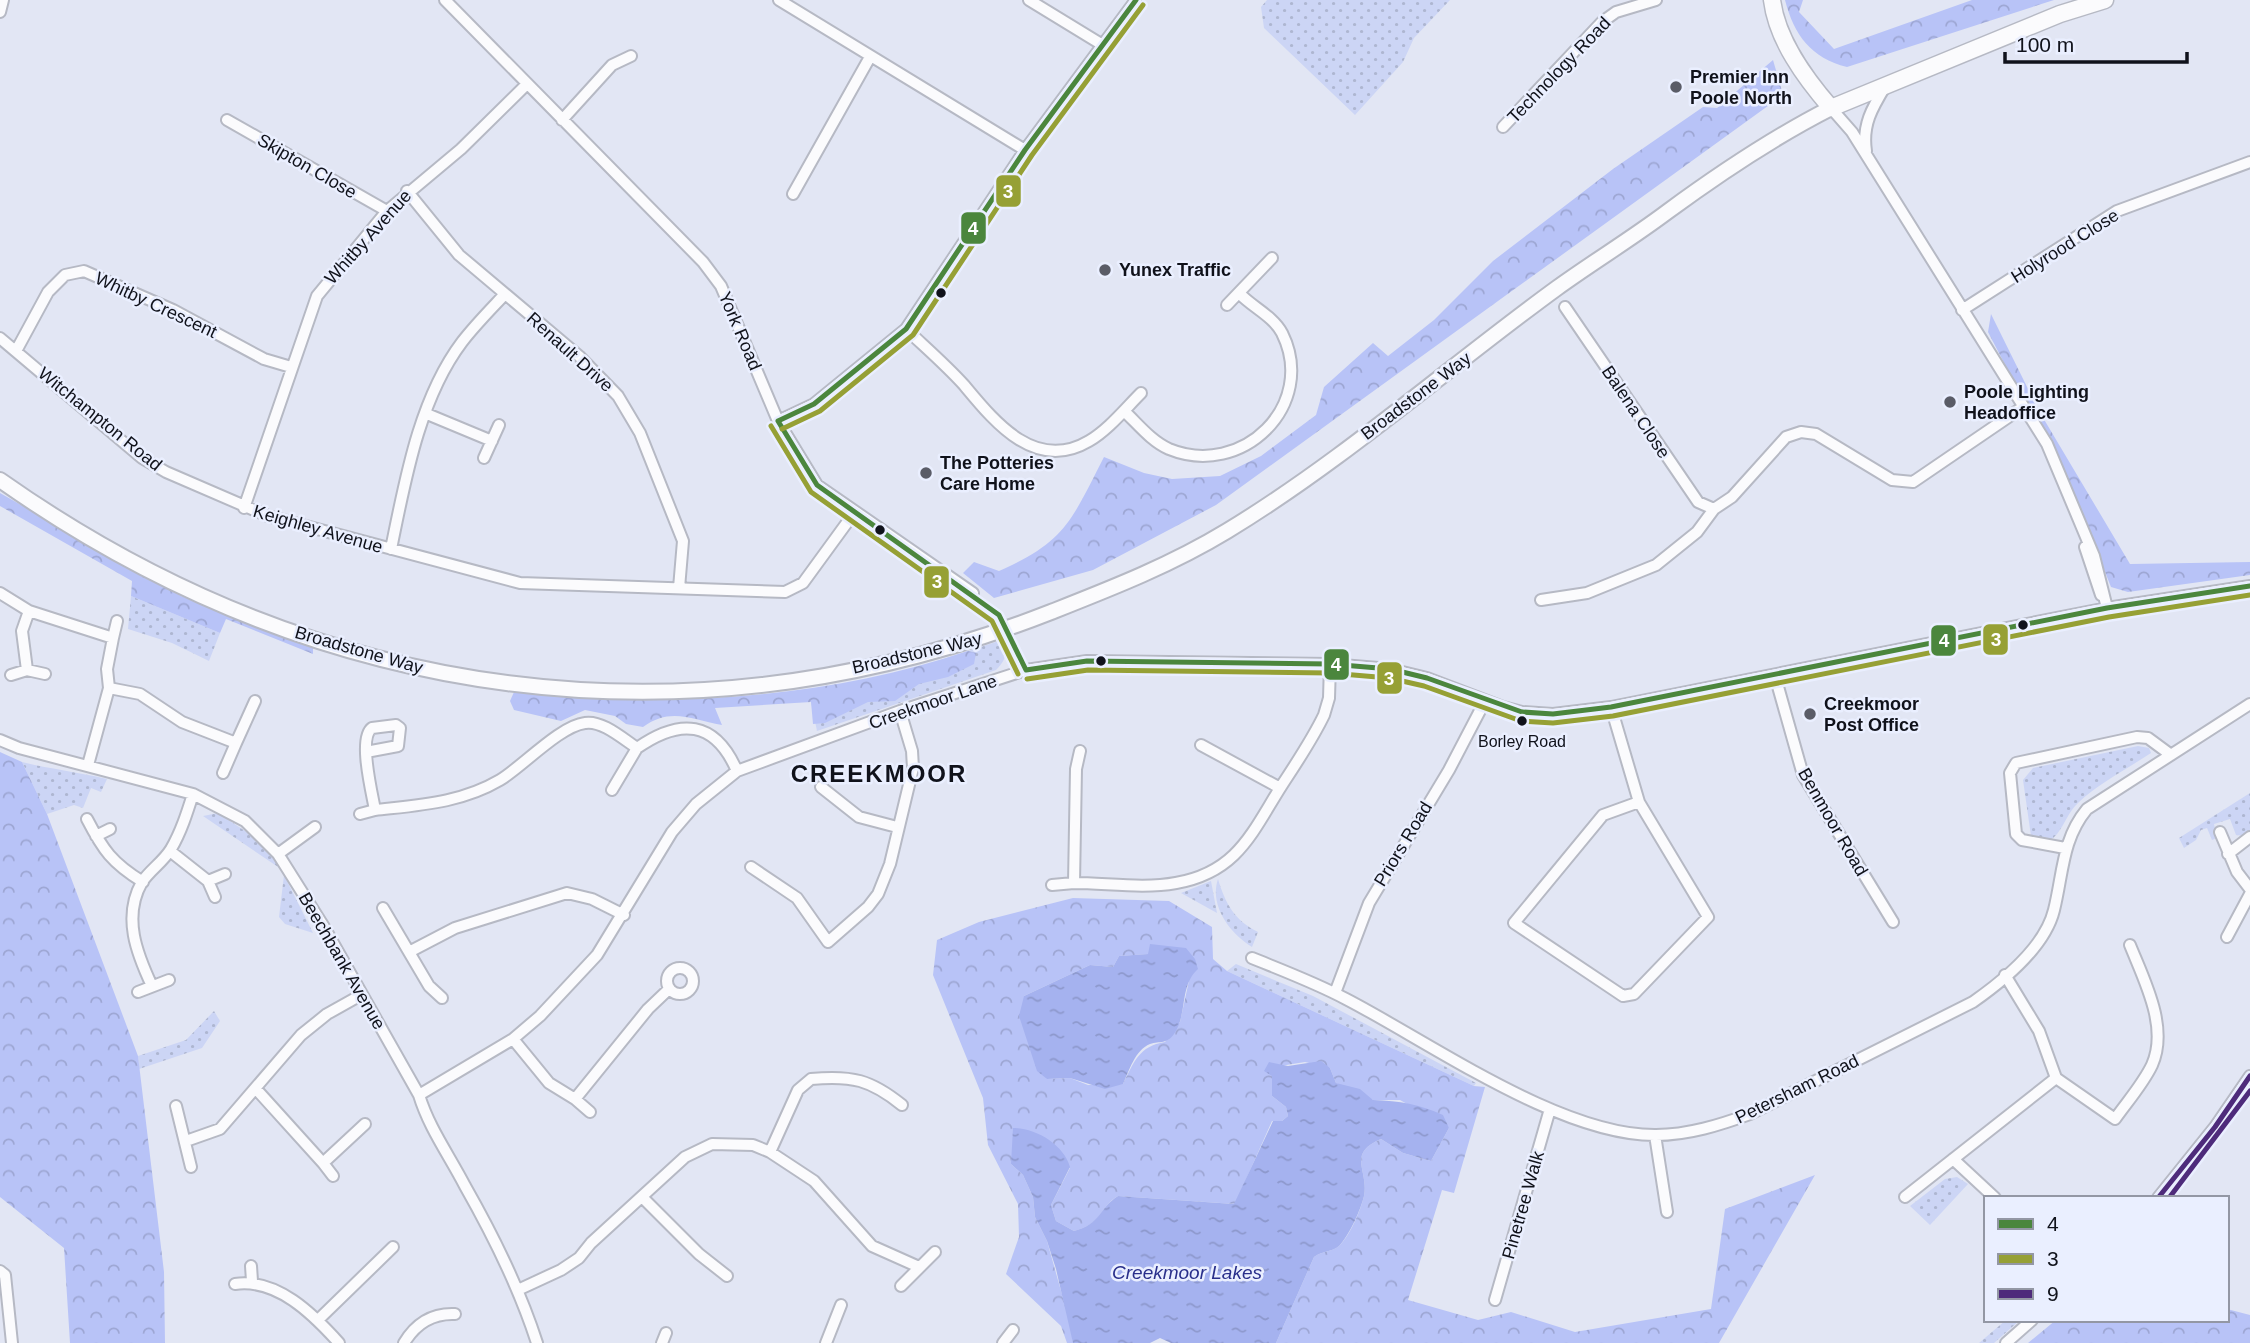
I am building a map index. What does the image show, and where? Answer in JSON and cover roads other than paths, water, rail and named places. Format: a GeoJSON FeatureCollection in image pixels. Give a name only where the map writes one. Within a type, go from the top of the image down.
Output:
{"type":"FeatureCollection","features":[{"type":"Feature","properties":{"kind":"main road"},"geometry":{"type":"LineString","coordinates":[[1772,0],[1774,21],[1810,83],[1831,108]]}},
{"type":"Feature","properties":{"kind":"main road","name":"Broadstone Way"},"geometry":{"type":"LineString","coordinates":[[1831,108],[2060,14],[2105,0]]}},
{"type":"Feature","properties":{"kind":"street"},"geometry":{"type":"LineString","coordinates":[[0,12],[2,0]]}},
{"type":"Feature","properties":{"kind":"street","name":"York Road"},"geometry":{"type":"LineString","coordinates":[[445,0],[526,85],[674,230],[721,286],[778,421],[817,485],[972,593]]}},
{"type":"Feature","properties":{"kind":"street"},"geometry":{"type":"LineString","coordinates":[[779,0],[870,58],[1025,150]]}},
{"type":"Feature","properties":{"kind":"street"},"geometry":{"type":"LineString","coordinates":[[1029,0],[1101,44]]}},
{"type":"Feature","properties":{"kind":"street"},"geometry":{"type":"LineString","coordinates":[[778,421],[814,404],[906,329],[1025,150],[1136,0]]}},
{"type":"Feature","properties":{"kind":"street","name":"Technology Road"},"geometry":{"type":"LineString","coordinates":[[1503,127],[1602,22],[1616,12],[1656,0]]}},
{"type":"Feature","properties":{"kind":"street"},"geometry":{"type":"LineString","coordinates":[[562,120],[612,65],[631,56]]}},
{"type":"Feature","properties":{"kind":"street"},"geometry":{"type":"LineString","coordinates":[[793,194],[870,58]]}},
{"type":"Feature","properties":{"kind":"street"},"geometry":{"type":"LineString","coordinates":[[1866,154],[1863,133],[1870,111],[1887,83]]}},
{"type":"Feature","properties":{"kind":"street","name":"Whitby Avenue"},"geometry":{"type":"LineString","coordinates":[[244,508],[317,296],[387,211],[407,191],[461,149],[526,85]]}},
{"type":"Feature","properties":{"kind":"street"},"geometry":{"type":"LineString","coordinates":[[1831,108],[1866,154],[2047,443],[2081,531],[2094,556],[2107,608]]}},
{"type":"Feature","properties":{"kind":"street","name":"Broadstone Way"},"geometry":{"type":"LineString","coordinates":[[0,480],[69,526],[145,570],[251,618],[361,654],[441,673],[535,688],[660,694],[758,686],[895,660],[947,649],[1001,631],[1152,572],[1229,530],[1385,419],[1556,288],[1713,177],[1831,108]]}},
{"type":"Feature","properties":{"kind":"street","name":"Skipton Close"},"geometry":{"type":"LineString","coordinates":[[227,120],[387,211]]}},
{"type":"Feature","properties":{"kind":"street","name":"Holyrood Close"},"geometry":{"type":"LineString","coordinates":[[1962,310],[2117,211],[2250,162]]}},
{"type":"Feature","properties":{"kind":"street","name":"Renault Drive"},"geometry":{"type":"LineString","coordinates":[[407,191],[459,255],[596,373],[629,413],[683,541],[679,588]]}},
{"type":"Feature","properties":{"kind":"street"},"geometry":{"type":"LineString","coordinates":[[1227,305],[1272,258]]}},
{"type":"Feature","properties":{"kind":"street","name":"Whitby Crescent"},"geometry":{"type":"LineString","coordinates":[[16,351],[48,292],[65,275],[84,271],[173,310],[264,359],[291,367]]}},
{"type":"Feature","properties":{"kind":"street"},"geometry":{"type":"LineString","coordinates":[[391,549],[414,442],[440,380],[461,343],[505,293]]}},
{"type":"Feature","properties":{"kind":"street"},"geometry":{"type":"LineString","coordinates":[[1124,411],[1148,435],[1166,447],[1200,456],[1231,453],[1266,430],[1283,407],[1287,392],[1289,353],[1280,330],[1239,293]]}},
{"type":"Feature","properties":{"kind":"street","name":"Balena Close"},"geometry":{"type":"LineString","coordinates":[[1565,307],[1698,502],[1714,509]]}},
{"type":"Feature","properties":{"kind":"street"},"geometry":{"type":"LineString","coordinates":[[906,329],[963,385],[996,424],[1031,445],[1075,447],[1090,441],[1141,393]]}},
{"type":"Feature","properties":{"kind":"street","name":"Witchampton Road"},"geometry":{"type":"LineString","coordinates":[[0,338],[142,458],[244,508]]}},
{"type":"Feature","properties":{"kind":"street"},"geometry":{"type":"LineString","coordinates":[[1541,600],[1587,593],[1656,565],[1697,532],[1714,509],[1732,497],[1786,437],[1801,432],[1816,434],[1892,480],[1913,482],[2023,407]]}},
{"type":"Feature","properties":{"kind":"street"},"geometry":{"type":"LineString","coordinates":[[427,414],[492,441]]}},
{"type":"Feature","properties":{"kind":"street"},"geometry":{"type":"LineString","coordinates":[[484,458],[499,425]]}},
{"type":"Feature","properties":{"kind":"street","name":"Keighley Avenue"},"geometry":{"type":"LineString","coordinates":[[244,508],[520,583],[785,592],[803,583],[854,513]]}},
{"type":"Feature","properties":{"kind":"street","name":"Creekmoor Lane"},"geometry":{"type":"LineString","coordinates":[[419,1095],[513,1040],[570,986],[597,956],[672,832],[696,804],[737,771],[900,711],[1026,670],[1073,662],[1329,664],[1390,669],[1427,678],[1485,701],[1522,712],[1553,715],[1611,707],[1774,676],[2107,608],[2250,586]]}},
{"type":"Feature","properties":{"kind":"street"},"geometry":{"type":"LineString","coordinates":[[0,593],[29,611],[113,638]]}},
{"type":"Feature","properties":{"kind":"street"},"geometry":{"type":"LineString","coordinates":[[27,670],[22,631],[29,611]]}},
{"type":"Feature","properties":{"kind":"street"},"geometry":{"type":"LineString","coordinates":[[88,765],[109,688],[107,669],[117,621]]}},
{"type":"Feature","properties":{"kind":"street"},"geometry":{"type":"LineString","coordinates":[[1052,885],[1174,884],[1214,871],[1240,852],[1258,829],[1324,715],[1329,698],[1329,664]]}},
{"type":"Feature","properties":{"kind":"street"},"geometry":{"type":"LineString","coordinates":[[11,676],[27,670],[45,674]]}},
{"type":"Feature","properties":{"kind":"street","name":"Benmoor Road"},"geometry":{"type":"LineString","coordinates":[[1774,676],[1803,775],[1893,922]]}},
{"type":"Feature","properties":{"kind":"street"},"geometry":{"type":"LineString","coordinates":[[109,688],[140,694],[182,722],[236,743]]}},
{"type":"Feature","properties":{"kind":"street"},"geometry":{"type":"LineString","coordinates":[[223,773],[245,729],[255,701]]}},
{"type":"Feature","properties":{"kind":"street","name":"Priors Road"},"geometry":{"type":"LineString","coordinates":[[1335,993],[1368,903],[1449,769],[1485,701]]}},
{"type":"Feature","properties":{"kind":"street","name":"Petersham Road"},"geometry":{"type":"LineString","coordinates":[[1252,958],[1335,993],[1550,1109],[1584,1123],[1655,1135],[1688,1132],[1750,1114],[1973,1002],[2005,975],[2048,928],[2065,848],[2077,820],[2087,809],[2250,704]]}},
{"type":"Feature","properties":{"kind":"street"},"geometry":{"type":"LineString","coordinates":[[1611,707],[1639,802],[1708,917],[1634,994],[1623,996],[1514,923],[1603,815],[1639,802]]}},
{"type":"Feature","properties":{"kind":"street"},"geometry":{"type":"LineString","coordinates":[[828,942],[868,907],[878,894],[890,864],[913,768],[912,751],[900,711]]}},
{"type":"Feature","properties":{"kind":"street"},"geometry":{"type":"LineString","coordinates":[[360,814],[450,802],[471,795],[522,766],[554,740],[584,723],[596,723],[637,748]]}},
{"type":"Feature","properties":{"kind":"street"},"geometry":{"type":"LineString","coordinates":[[612,790],[637,748],[655,736],[671,730],[697,728],[715,737],[730,755],[737,771]]}},
{"type":"Feature","properties":{"kind":"street"},"geometry":{"type":"LineString","coordinates":[[2065,848],[2022,840],[2017,834],[2010,773],[2016,763],[2137,737],[2148,738],[2171,755]]}},
{"type":"Feature","properties":{"kind":"street","name":"Beechbank Avenue"},"geometry":{"type":"LineString","coordinates":[[0,740],[19,748],[193,794],[245,821],[278,854],[324,928],[419,1095],[428,1123],[451,1159],[520,1289],[537,1343]]}},
{"type":"Feature","properties":{"kind":"street"},"geometry":{"type":"LineString","coordinates":[[1201,745],[1280,788]]}},
{"type":"Feature","properties":{"kind":"street"},"geometry":{"type":"LineString","coordinates":[[1074,883],[1076,769],[1080,751]]}},
{"type":"Feature","properties":{"kind":"street"},"geometry":{"type":"LineString","coordinates":[[366,752],[375,810]]}},
{"type":"Feature","properties":{"kind":"street"},"geometry":{"type":"LineString","coordinates":[[821,787],[859,817],[897,827]]}},
{"type":"Feature","properties":{"kind":"street"},"geometry":{"type":"LineString","coordinates":[[152,986],[139,957],[132,927],[134,908],[143,882],[170,852],[183,826],[193,794]]}},
{"type":"Feature","properties":{"kind":"street"},"geometry":{"type":"LineString","coordinates":[[87,818],[116,865],[143,882]]}},
{"type":"Feature","properties":{"kind":"street"},"geometry":{"type":"LineString","coordinates":[[278,854],[315,827]]}},
{"type":"Feature","properties":{"kind":"street"},"geometry":{"type":"LineString","coordinates":[[96,836],[110,829]]}},
{"type":"Feature","properties":{"kind":"street"},"geometry":{"type":"LineString","coordinates":[[2220,832],[2228,854],[2250,889]]}},
{"type":"Feature","properties":{"kind":"street"},"geometry":{"type":"LineString","coordinates":[[2228,854],[2250,837]]}},
{"type":"Feature","properties":{"kind":"street"},"geometry":{"type":"LineString","coordinates":[[170,852],[208,881],[215,897]]}},
{"type":"Feature","properties":{"kind":"street"},"geometry":{"type":"LineString","coordinates":[[751,867],[797,898],[835,954]]}},
{"type":"Feature","properties":{"kind":"street"},"geometry":{"type":"LineString","coordinates":[[208,881],[225,874]]}},
{"type":"Feature","properties":{"kind":"street"},"geometry":{"type":"LineString","coordinates":[[409,952],[455,928],[567,893],[592,899],[624,915]]}},
{"type":"Feature","properties":{"kind":"street"},"geometry":{"type":"LineString","coordinates":[[2227,937],[2250,894]]}},
{"type":"Feature","properties":{"kind":"street"},"geometry":{"type":"LineString","coordinates":[[383,908],[429,986],[442,998]]}},
{"type":"Feature","properties":{"kind":"street"},"geometry":{"type":"LineString","coordinates":[[2221,916],[2234,921]]}},
{"type":"Feature","properties":{"kind":"street"},"geometry":{"type":"LineString","coordinates":[[2005,975],[2039,1031],[2056,1078],[2118,1123],[2151,1067],[2158,1039],[2148,990],[2130,945]]}},
{"type":"Feature","properties":{"kind":"street"},"geometry":{"type":"LineString","coordinates":[[138,992],[169,979]]}},
{"type":"Feature","properties":{"kind":"street"},"geometry":{"type":"LineString","coordinates":[[575,1099],[649,1009],[669,989]]}},
{"type":"Feature","properties":{"kind":"street"},"geometry":{"type":"LineString","coordinates":[[187,1141],[220,1129],[257,1090],[301,1035],[327,1014],[361,995]]}},
{"type":"Feature","properties":{"kind":"street"},"geometry":{"type":"LineString","coordinates":[[513,1040],[550,1083],[590,1112]]}},
{"type":"Feature","properties":{"kind":"street"},"geometry":{"type":"LineString","coordinates":[[2160,1196],[2215,1127],[2250,1076]]}},
{"type":"Feature","properties":{"kind":"street"},"geometry":{"type":"LineString","coordinates":[[1905,1197],[2056,1078]]}},
{"type":"Feature","properties":{"kind":"street"},"geometry":{"type":"LineString","coordinates":[[770,1153],[798,1090],[811,1079],[861,1079],[881,1089],[902,1105]]}},
{"type":"Feature","properties":{"kind":"street"},"geometry":{"type":"LineString","coordinates":[[257,1090],[333,1176]]}},
{"type":"Feature","properties":{"kind":"street"},"geometry":{"type":"LineString","coordinates":[[176,1107],[187,1141],[191,1167]]}},
{"type":"Feature","properties":{"kind":"street","name":"Pinetree Walk"},"geometry":{"type":"LineString","coordinates":[[1495,1300],[1550,1109]]}},
{"type":"Feature","properties":{"kind":"street"},"geometry":{"type":"LineString","coordinates":[[323,1163],[365,1124]]}},
{"type":"Feature","properties":{"kind":"street"},"geometry":{"type":"LineString","coordinates":[[1655,1135],[1667,1212]]}},
{"type":"Feature","properties":{"kind":"street"},"geometry":{"type":"LineString","coordinates":[[520,1289],[579,1258],[685,1157],[712,1144],[753,1145],[770,1153],[814,1181],[872,1246],[919,1267]]}},
{"type":"Feature","properties":{"kind":"street"},"geometry":{"type":"LineString","coordinates":[[1953,1159],[1993,1196]]}},
{"type":"Feature","properties":{"kind":"street"},"geometry":{"type":"LineString","coordinates":[[642,1197],[699,1254],[727,1276]]}},
{"type":"Feature","properties":{"kind":"street"},"geometry":{"type":"LineString","coordinates":[[318,1320],[393,1247]]}},
{"type":"Feature","properties":{"kind":"street"},"geometry":{"type":"LineString","coordinates":[[901,1286],[935,1252]]}},
{"type":"Feature","properties":{"kind":"street"},"geometry":{"type":"LineString","coordinates":[[251,1266],[252,1281]]}},
{"type":"Feature","properties":{"kind":"street"},"geometry":{"type":"LineString","coordinates":[[0,1270],[5,1275],[4,1331],[12,1343]]}},
{"type":"Feature","properties":{"kind":"street"},"geometry":{"type":"LineString","coordinates":[[235,1284],[252,1281],[272,1287],[318,1320],[339,1343]]}},
{"type":"Feature","properties":{"kind":"street"},"geometry":{"type":"LineString","coordinates":[[826,1343],[841,1306]]}},
{"type":"Feature","properties":{"kind":"street"},"geometry":{"type":"LineString","coordinates":[[404,1343],[420,1324],[437,1313],[455,1314]]}},
{"type":"Feature","properties":{"kind":"street"},"geometry":{"type":"LineString","coordinates":[[2006,1343],[2030,1322]]}},
{"type":"Feature","properties":{"kind":"street"},"geometry":{"type":"LineString","coordinates":[[1003,1343],[1013,1331]]}},
{"type":"Feature","properties":{"kind":"water"},"geometry":{"type":"Polygon","coordinates":[[[1150,944],[1186,948],[1195,959],[1198,969],[1188,984],[1181,1018],[1174,1034],[1166,1041],[1145,1047],[1133,1061],[1123,1084],[1105,1089],[1070,1078],[1047,1079],[1037,1071],[1019,1016],[1024,996],[1090,965],[1113,967],[1119,956],[1148,954],[1150,944]]]}},
{"type":"Feature","properties":{"kind":"water","name":"Creekmoor Lakes"},"geometry":{"type":"Polygon","coordinates":[[[1321,1061],[1330,1068],[1336,1083],[1360,1089],[1373,1100],[1409,1104],[1434,1111],[1443,1115],[1449,1128],[1431,1161],[1403,1153],[1381,1139],[1364,1151],[1361,1163],[1364,1196],[1354,1222],[1339,1246],[1314,1257],[1276,1343],[1171,1343],[1160,1338],[1150,1343],[1073,1343],[1056,1269],[1047,1241],[1035,1217],[1033,1197],[1023,1175],[1011,1164],[1013,1128],[1031,1131],[1048,1139],[1067,1159],[1070,1167],[1051,1205],[1056,1221],[1074,1231],[1090,1224],[1118,1196],[1234,1204],[1273,1121],[1282,1121],[1288,1116],[1286,1107],[1272,1096],[1272,1076],[1264,1071],[1269,1062],[1288,1066],[1321,1061]]]}},
{"type":"Feature","properties":{"kind":"place","name":"Premier Inn Poole North"},"geometry":{"type":"Point","coordinates":[1676,87]}},
{"type":"Feature","properties":{"kind":"place","name":"Yunex Traffic"},"geometry":{"type":"Point","coordinates":[1105,270]}},
{"type":"Feature","properties":{"kind":"place","name":"Poole Lighting Headoffice"},"geometry":{"type":"Point","coordinates":[1950,402]}},
{"type":"Feature","properties":{"kind":"place","name":"The Potteries Care Home"},"geometry":{"type":"Point","coordinates":[926,473]}},
{"type":"Feature","properties":{"kind":"place","name":"Creekmoor Post Office"},"geometry":{"type":"Point","coordinates":[1810,714]}},
{"type":"Feature","properties":{"kind":"place","name":"Borley Road"},"geometry":{"type":"Point","coordinates":[1522,721]}},
{"type":"Feature","properties":{"kind":"district","name":"CREEKMOOR"},"geometry":{"type":"Point","coordinates":[879,774]}}]}
